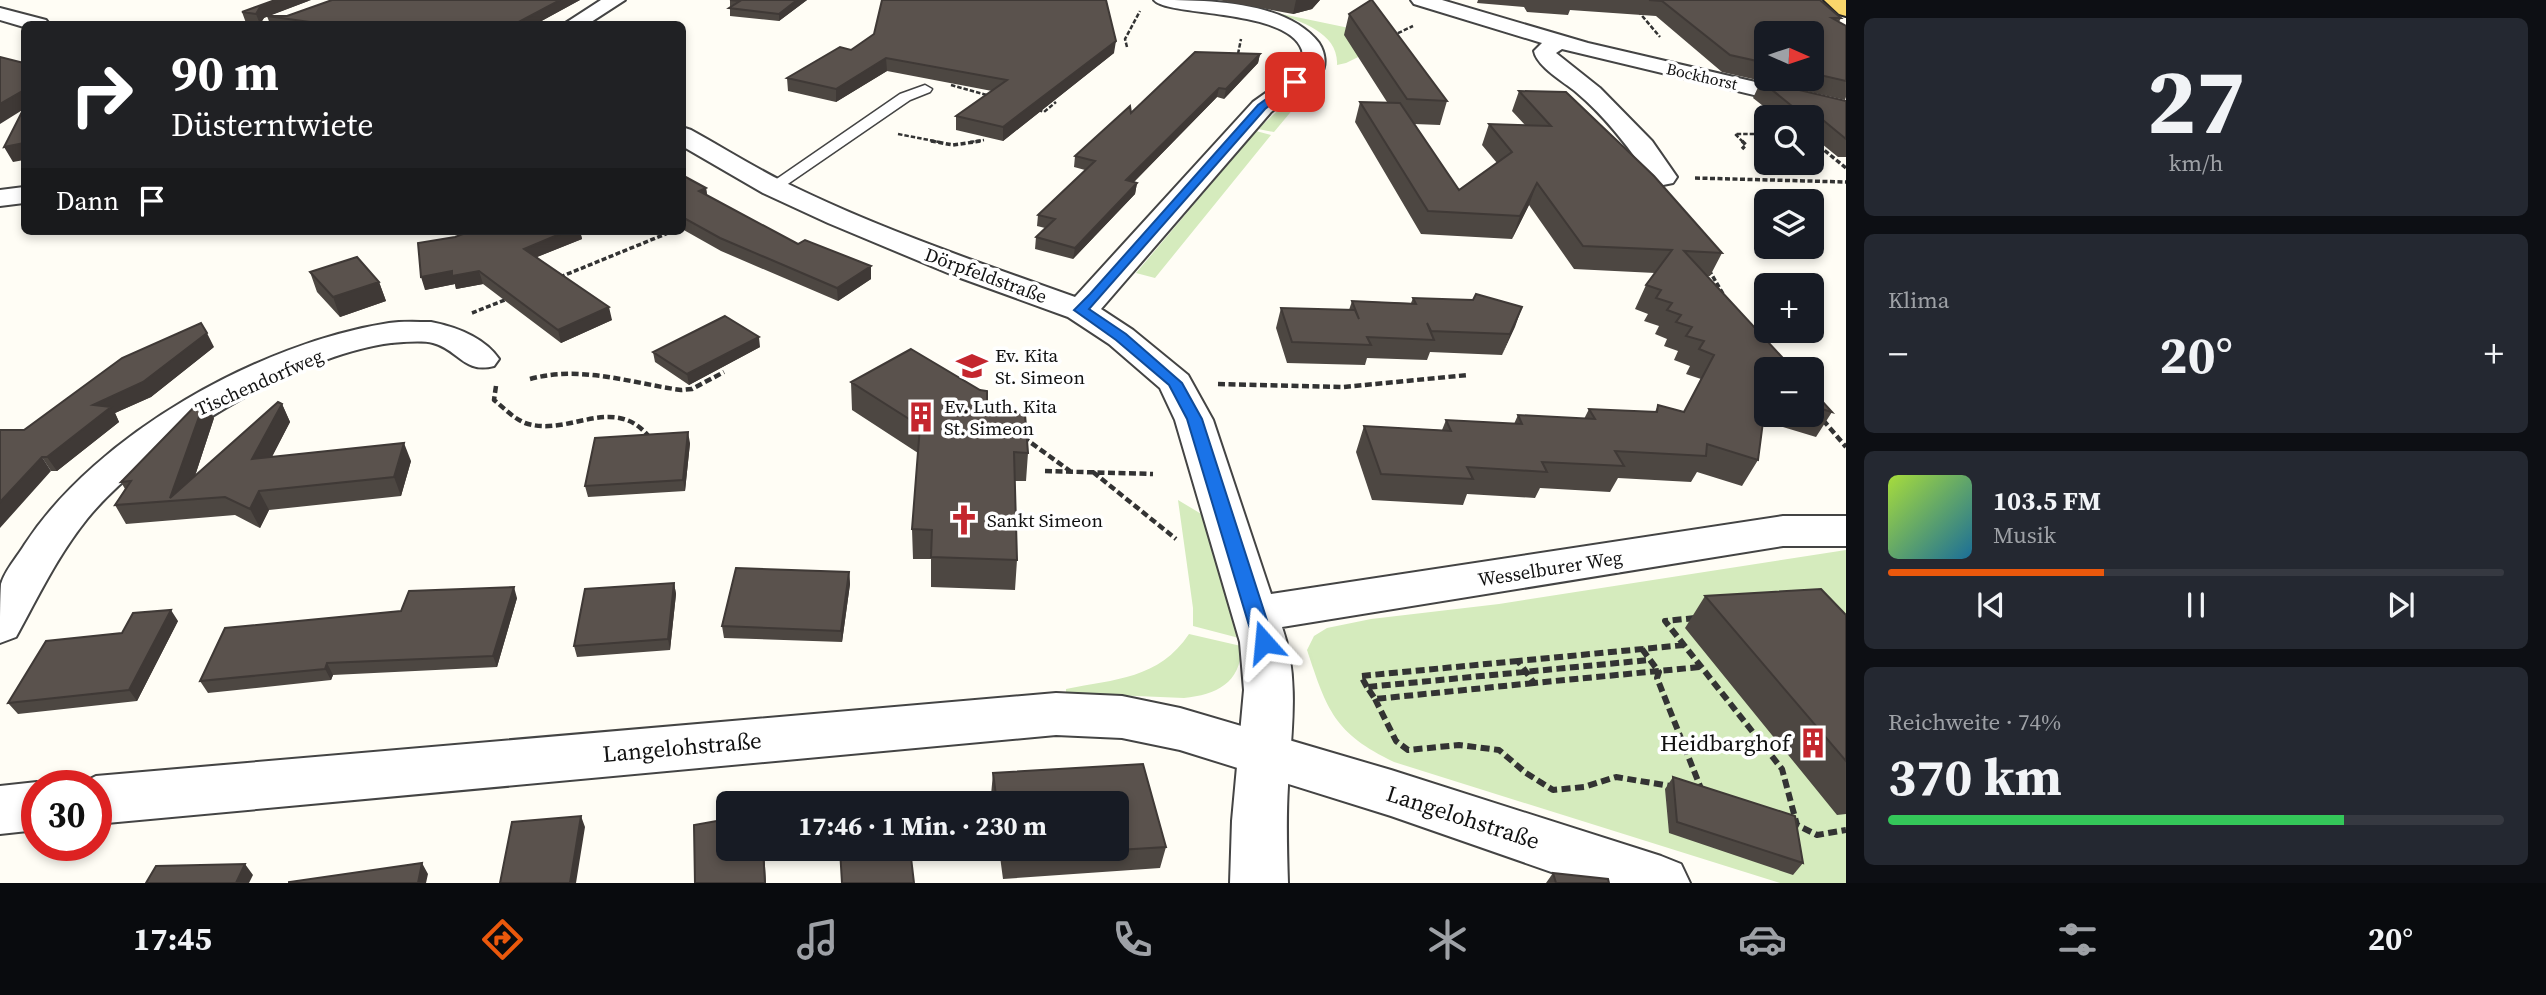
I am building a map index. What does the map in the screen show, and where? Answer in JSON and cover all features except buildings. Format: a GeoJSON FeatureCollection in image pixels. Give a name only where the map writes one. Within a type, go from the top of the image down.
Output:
{"type":"FeatureCollection","features":[{"type":"Feature","properties":{"kind":"main road"},"geometry":{"type":"LineString","coordinates":[[1834,0],[1846,10]]}},
{"type":"Feature","properties":{"kind":"street"},"geometry":{"type":"LineString","coordinates":[[579,21],[615,0]]}},
{"type":"Feature","properties":{"kind":"street"},"geometry":{"type":"LineString","coordinates":[[1080,310],[1095,297],[1262,107],[1313,69],[1316,60],[1311,44],[1303,35],[1281,23],[1237,11],[1164,0]]}},
{"type":"Feature","properties":{"kind":"street","name":"Bockhorst"},"geometry":{"type":"LineString","coordinates":[[1421,0],[1559,41],[1846,110]]}},
{"type":"Feature","properties":{"kind":"street"},"geometry":{"type":"LineString","coordinates":[[0,14],[27,21]]}},
{"type":"Feature","properties":{"kind":"street"},"geometry":{"type":"LineString","coordinates":[[1559,41],[1545,51],[1546,56],[1592,93],[1643,146],[1662,177]]}},
{"type":"Feature","properties":{"kind":"street","name":"Dörpfeldstraße"},"geometry":{"type":"LineString","coordinates":[[686,137],[773,187],[895,241],[1080,310],[1121,337],[1175,383],[1194,419],[1264,642],[1269,690],[1264,754]]}},
{"type":"Feature","properties":{"kind":"street"},"geometry":{"type":"LineString","coordinates":[[0,198],[21,195]]}},
{"type":"Feature","properties":{"kind":"street","name":"Tischendorfweg"},"geometry":{"type":"LineString","coordinates":[[0,625],[50,538],[84,496],[134,451],[186,415],[244,384],[300,360],[353,342],[391,334],[431,332],[457,340],[489,370]]}},
{"type":"Feature","properties":{"kind":"street","name":"Wesselburer Weg"},"geometry":{"type":"LineString","coordinates":[[1255,614],[1783,531],[1846,531]]}},
{"type":"Feature","properties":{"kind":"street","name":"Langelohstraße"},"geometry":{"type":"LineString","coordinates":[[112,799],[1056,714],[1122,717],[1180,729],[1391,793],[1661,883]]}},
{"type":"Feature","properties":{"kind":"street"},"geometry":{"type":"LineString","coordinates":[[1259,883],[1259,821],[1264,754]]}},
{"type":"Feature","properties":{"kind":"street"},"geometry":{"type":"LineString","coordinates":[[0,810],[21,808]]}},
{"type":"Feature","properties":{"kind":"lane"},"geometry":{"type":"LineString","coordinates":[[773,187],[905,97],[925,89]]}},
{"type":"Feature","properties":{"kind":"path"},"geometry":{"type":"LineString","coordinates":[[1637,9],[1661,38]]}},
{"type":"Feature","properties":{"kind":"path"},"geometry":{"type":"LineString","coordinates":[[1127,47],[1125,39],[1140,10]]}},
{"type":"Feature","properties":{"kind":"path"},"geometry":{"type":"LineString","coordinates":[[1391,37],[1415,25]]}},
{"type":"Feature","properties":{"kind":"path"},"geometry":{"type":"LineString","coordinates":[[947,85],[980,91],[996,99]]}},
{"type":"Feature","properties":{"kind":"path"},"geometry":{"type":"LineString","coordinates":[[1035,110],[1044,111],[1056,102]]}},
{"type":"Feature","properties":{"kind":"path"},"geometry":{"type":"LineString","coordinates":[[863,126],[943,144],[964,145],[984,140]]}},
{"type":"Feature","properties":{"kind":"path"},"geometry":{"type":"LineString","coordinates":[[1742,149],[1746,145],[1735,134],[1754,134]]}},
{"type":"Feature","properties":{"kind":"path"},"geometry":{"type":"LineString","coordinates":[[1824,150],[1846,168]]}},
{"type":"Feature","properties":{"kind":"path"},"geometry":{"type":"LineString","coordinates":[[1662,177],[1846,183]]}},
{"type":"Feature","properties":{"kind":"path"},"geometry":{"type":"LineString","coordinates":[[560,277],[663,235]]}},
{"type":"Feature","properties":{"kind":"path"},"geometry":{"type":"LineString","coordinates":[[1708,259],[1709,270],[1729,304]]}},
{"type":"Feature","properties":{"kind":"path"},"geometry":{"type":"LineString","coordinates":[[471,313],[522,293]]}},
{"type":"Feature","properties":{"kind":"path"},"geometry":{"type":"LineString","coordinates":[[489,370],[494,400],[528,424],[542,426],[613,417],[628,418],[645,427],[651,440]]}},
{"type":"Feature","properties":{"kind":"path"},"geometry":{"type":"LineString","coordinates":[[530,379],[549,372],[570,371],[681,390],[692,389],[724,372]]}},
{"type":"Feature","properties":{"kind":"path"},"geometry":{"type":"LineString","coordinates":[[1204,383],[1343,387],[1468,375]]}},
{"type":"Feature","properties":{"kind":"path"},"geometry":{"type":"LineString","coordinates":[[1824,421],[1846,447]]}},
{"type":"Feature","properties":{"kind":"path"},"geometry":{"type":"LineString","coordinates":[[1021,435],[1070,471]]}},
{"type":"Feature","properties":{"kind":"path"},"geometry":{"type":"LineString","coordinates":[[1045,471],[1153,474]]}},
{"type":"Feature","properties":{"kind":"path"},"geometry":{"type":"LineString","coordinates":[[1093,472],[1176,539]]}},
{"type":"Feature","properties":{"kind":"path"},"geometry":{"type":"LineString","coordinates":[[1706,616],[1665,621],[1782,769],[1797,825],[1817,835],[1846,830]]}},
{"type":"Feature","properties":{"kind":"path"},"geometry":{"type":"LineString","coordinates":[[1683,790],[1616,778],[1584,787],[1553,790],[1526,773],[1499,750],[1459,745],[1408,750],[1396,741],[1361,676],[1684,645]]}},
{"type":"Feature","properties":{"kind":"path"},"geometry":{"type":"LineString","coordinates":[[1642,649],[1659,672]]}},
{"type":"Feature","properties":{"kind":"path"},"geometry":{"type":"LineString","coordinates":[[1367,687],[1650,660]]}},
{"type":"Feature","properties":{"kind":"path"},"geometry":{"type":"LineString","coordinates":[[1518,661],[1534,684]]}},
{"type":"Feature","properties":{"kind":"path"},"geometry":{"type":"LineString","coordinates":[[1375,699],[1701,667]]}},
{"type":"Feature","properties":{"kind":"path"},"geometry":{"type":"LineString","coordinates":[[1659,672],[1657,678],[1704,795],[1694,792]]}},
{"type":"Feature","properties":{"kind":"path"},"geometry":{"type":"LineString","coordinates":[[1782,815],[1794,819]]}},
{"type":"Feature","properties":{"kind":"green space"},"geometry":{"type":"Polygon","coordinates":[[[1277,13],[1397,38],[1337,65],[1332,45],[1317,30],[1277,13]]]}},
{"type":"Feature","properties":{"kind":"green space"},"geometry":{"type":"Polygon","coordinates":[[[1289,100],[1299,102],[1274,132],[1258,129],[1289,100]]]}},
{"type":"Feature","properties":{"kind":"green space"},"geometry":{"type":"Polygon","coordinates":[[[1256,131],[1271,135],[1155,278],[1136,273],[1256,131]]]}},
{"type":"Feature","properties":{"kind":"green space"},"geometry":{"type":"Polygon","coordinates":[[[1178,500],[1203,515],[1239,638],[1193,626],[1193,608],[1178,500]]]}},
{"type":"Feature","properties":{"kind":"green space"},"geometry":{"type":"Polygon","coordinates":[[[1846,550],[1846,883],[1780,883],[1394,762],[1358,741],[1345,730],[1327,704],[1307,650],[1314,636],[1327,628],[1371,619],[1499,604],[1846,550]]]}},
{"type":"Feature","properties":{"kind":"green space"},"geometry":{"type":"Polygon","coordinates":[[[1189,634],[1241,646],[1237,669],[1217,690],[1184,698],[1066,693],[1066,689],[1119,679],[1150,669],[1177,649],[1189,634]]]}},
{"type":"Feature","properties":{"kind":"place","name":"Ev. Kita St. Simeon"},"geometry":{"type":"Point","coordinates":[972,366]}},
{"type":"Feature","properties":{"kind":"place","name":"Ev. Luth. Kita St. Simeon"},"geometry":{"type":"Point","coordinates":[921,417]}},
{"type":"Feature","properties":{"kind":"place","name":"Sankt Simeon"},"geometry":{"type":"Point","coordinates":[964,520]}},
{"type":"Feature","properties":{"kind":"place","name":"Heidbarghof"},"geometry":{"type":"Point","coordinates":[1813,743]}},
{"type":"Feature","properties":{"kind":"route"},"geometry":{"type":"LineString","coordinates":[[1264,642],[1194,419],[1175,383],[1121,337],[1080,310],[1095,297],[1262,107],[1295,82]]}}]}
